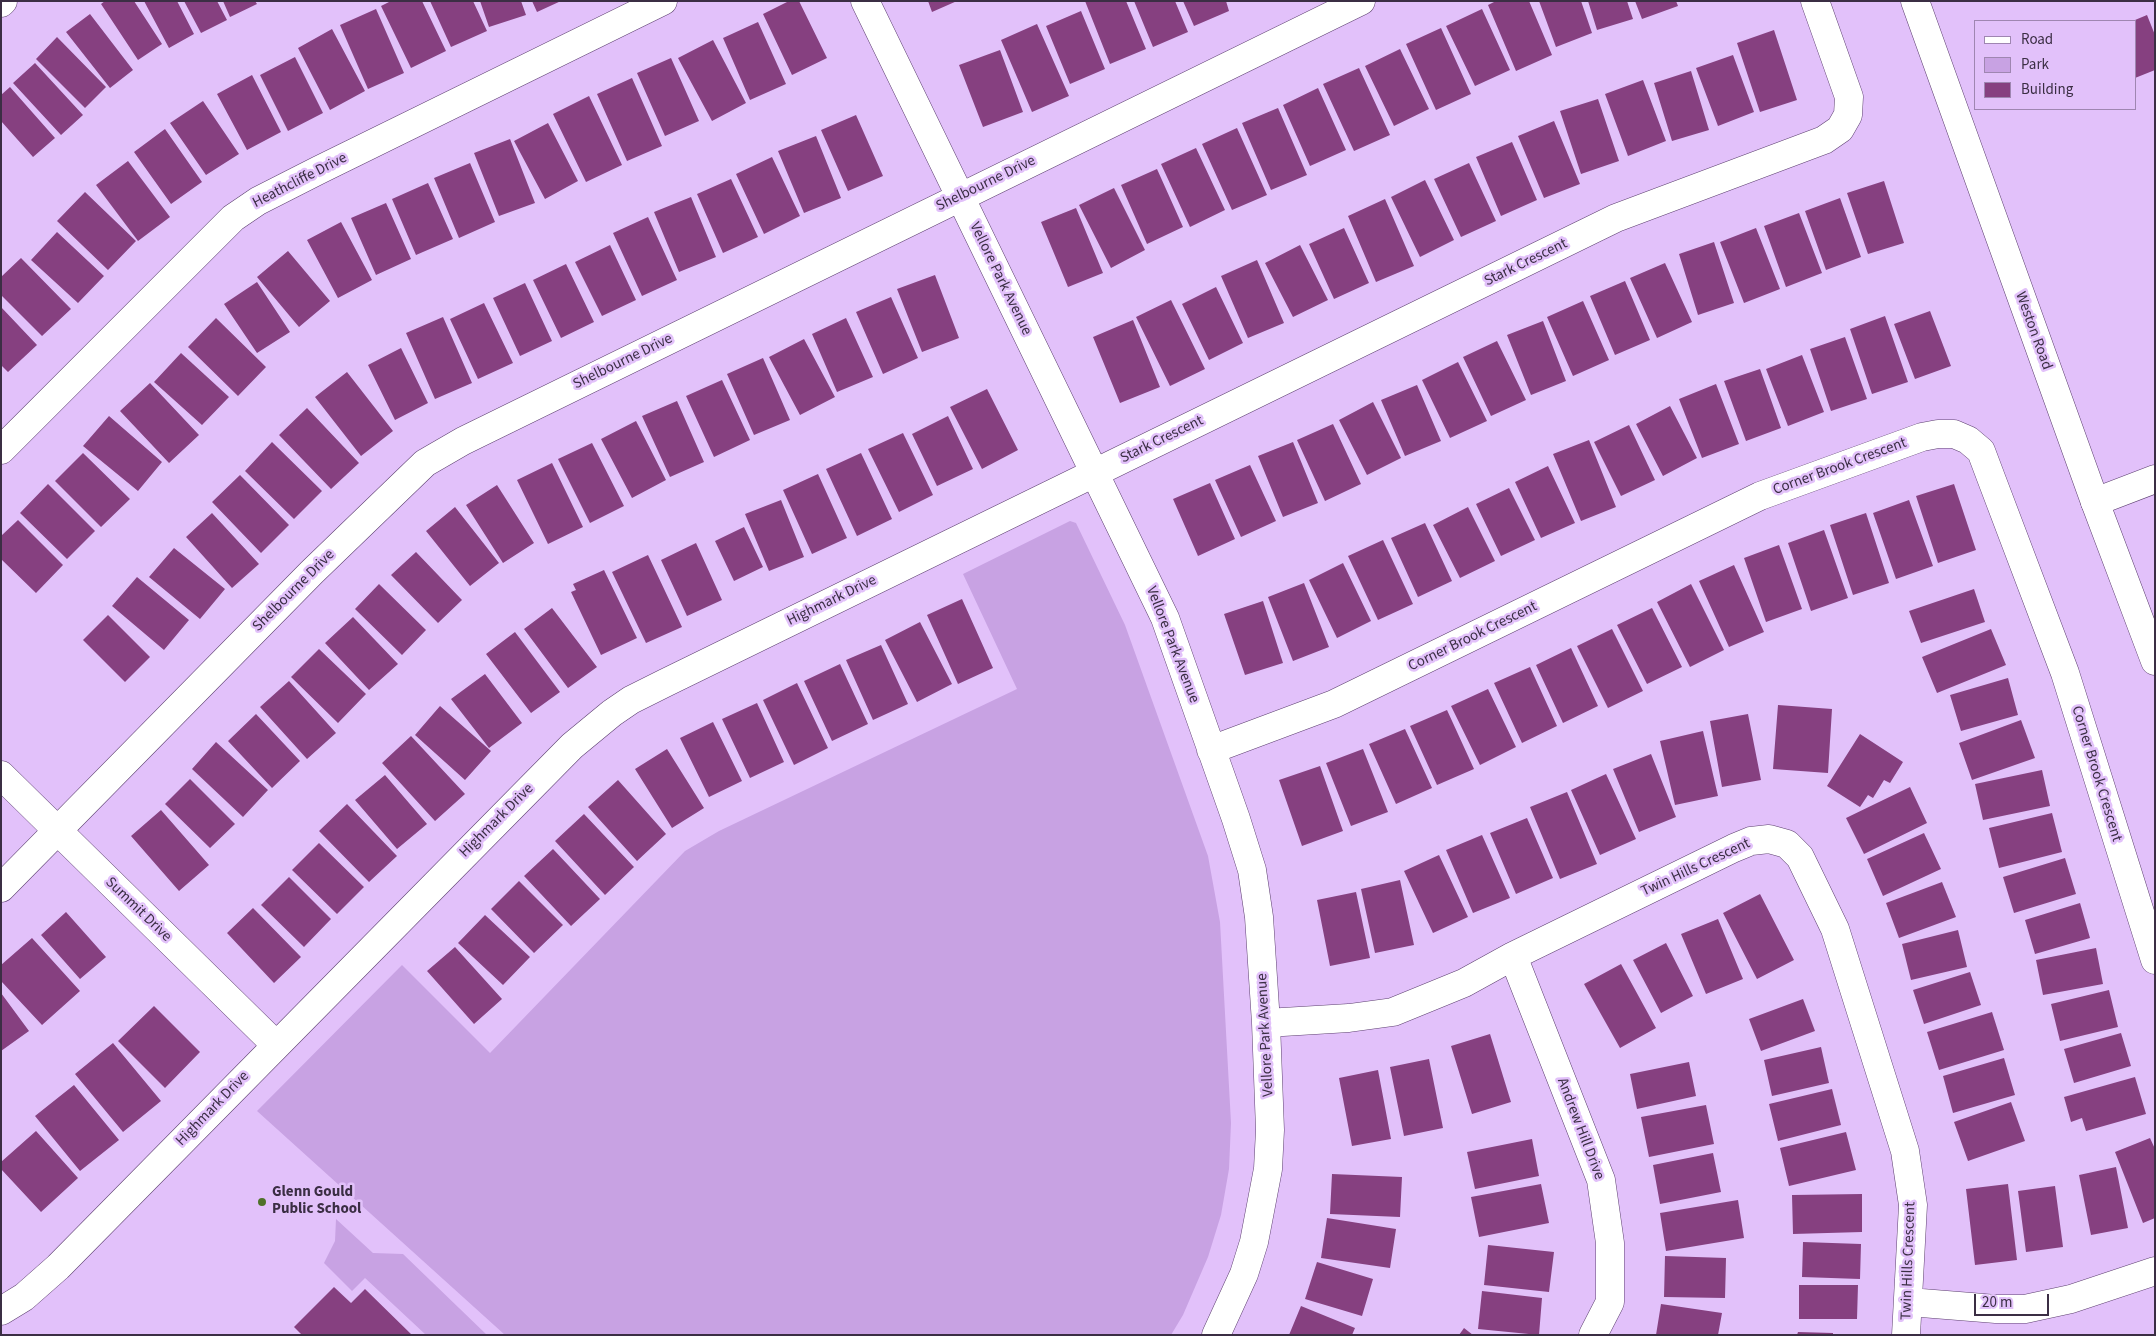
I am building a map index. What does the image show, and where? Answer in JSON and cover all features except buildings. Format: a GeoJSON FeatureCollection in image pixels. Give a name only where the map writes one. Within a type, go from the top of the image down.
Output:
{"type":"FeatureCollection","features":[{"type":"Feature","properties":{"kind":"street","name":"Heathcliffe Drive"},"geometry":{"type":"LineString","coordinates":[[1,450],[233,218],[252,205],[319,170],[663,1]]}},
{"type":"Feature","properties":{"kind":"street","name":"Vellore Park Avenue"},"geometry":{"type":"LineString","coordinates":[[865,1],[1096,472],[1165,618],[1252,870],[1259,917],[1266,1023],[1270,1130],[1267,1177],[1262,1209],[1249,1258],[1230,1308],[1216,1335]]}},
{"type":"Feature","properties":{"kind":"street","name":"Shelbourne Drive"},"geometry":{"type":"LineString","coordinates":[[1,888],[284,600],[425,463],[463,441],[1361,1]]}},
{"type":"Feature","properties":{"kind":"street","name":"Stark Crescent"},"geometry":{"type":"LineString","coordinates":[[1096,472],[1616,218],[1824,140],[1840,129],[1848,115],[1849,97],[1815,1]]}},
{"type":"Feature","properties":{"kind":"street","name":"Weston Road"},"geometry":{"type":"LineString","coordinates":[[1915,1],[2095,502],[2155,660]]}},
{"type":"Feature","properties":{"kind":"street","name":"Corner Brook Crescent"},"geometry":{"type":"LineString","coordinates":[[1211,750],[1334,704],[1760,496],[1922,437],[1954,434],[1968,440],[1981,451],[2065,673],[2155,960]]}},
{"type":"Feature","properties":{"kind":"street","name":"Highmark Drive"},"geometry":{"type":"LineString","coordinates":[[1,1311],[24,1297],[58,1267],[572,746],[612,713],[648,692],[1096,472]]}},
{"type":"Feature","properties":{"kind":"street"},"geometry":{"type":"LineString","coordinates":[[2095,502],[2155,479]]}},
{"type":"Feature","properties":{"kind":"street","name":"Summit Drive"},"geometry":{"type":"LineString","coordinates":[[1,775],[276,1045]]}},
{"type":"Feature","properties":{"kind":"street","name":"Twin Hills Crescent"},"geometry":{"type":"LineString","coordinates":[[1266,1023],[1349,1018],[1393,1012],[1464,984],[1513,956],[1734,848],[1751,841],[1769,839],[1787,844],[1800,857],[1835,929],[1905,1151],[1913,1205],[1906,1335]]}},
{"type":"Feature","properties":{"kind":"street","name":"Andrew Hill Drive"},"geometry":{"type":"LineString","coordinates":[[1513,956],[1602,1180],[1610,1243],[1610,1302],[1593,1335]]}},
{"type":"Feature","properties":{"kind":"street"},"geometry":{"type":"LineString","coordinates":[[1908,1302],[1996,1309],[2025,1309],[2071,1299],[2155,1271]]}},
{"type":"Feature","properties":{"kind":"green space"},"geometry":{"type":"Polygon","coordinates":[[[1070,521],[1076,523],[1125,625],[1208,856],[1220,922],[1231,1123],[1229,1169],[1221,1215],[1208,1257],[1183,1315],[1171,1335],[505,1335],[257,1111],[402,965],[490,1053],[685,851],[719,831],[1017,689],[963,574],[1070,521]]]}},
{"type":"Feature","properties":{"kind":"green space"},"geometry":{"type":"Polygon","coordinates":[[[336,1219],[373,1253],[403,1254],[487,1335],[426,1335],[365,1278],[352,1291],[324,1263],[335,1241],[336,1219]]]}},
{"type":"Feature","properties":{"kind":"place","name":"Glenn Gould Public School"},"geometry":{"type":"Point","coordinates":[262,1202]}}]}
